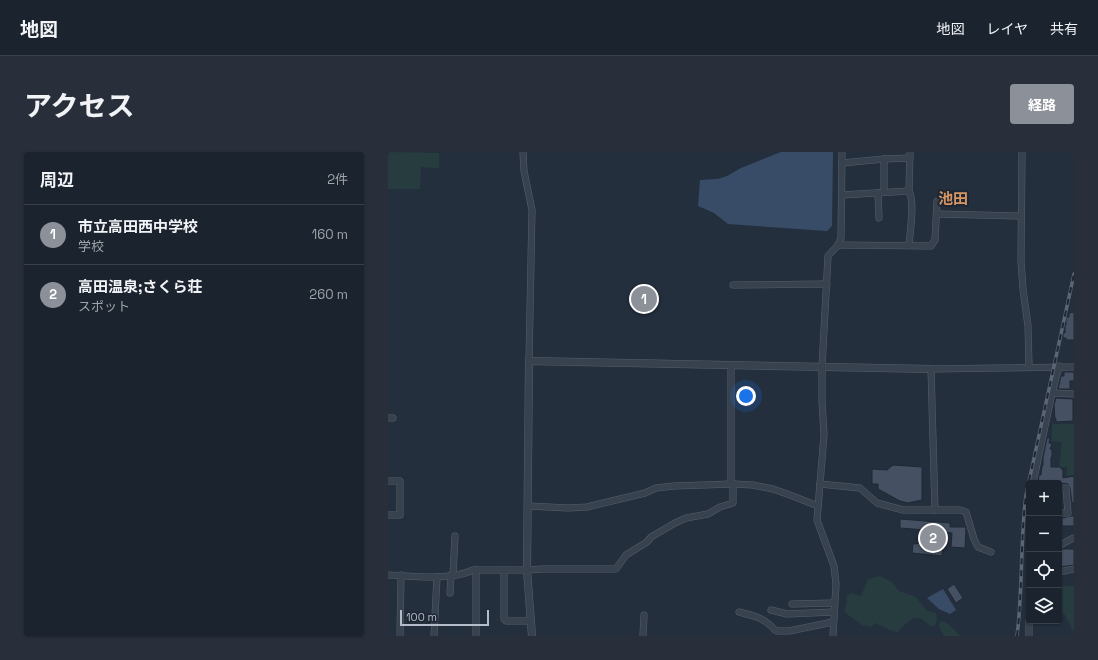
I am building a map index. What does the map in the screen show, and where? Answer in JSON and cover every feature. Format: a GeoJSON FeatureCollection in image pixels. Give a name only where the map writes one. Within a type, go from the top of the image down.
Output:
{"type":"FeatureCollection","features":[{"type":"Feature","properties":{"kind":"street"},"geometry":{"type":"LineString","coordinates":[[523,152],[524,171],[532,210],[527,570],[532,636]]}},
{"type":"Feature","properties":{"kind":"street"},"geometry":{"type":"LineString","coordinates":[[833,636],[836,584],[834,566],[817,520],[824,435],[822,367],[828,256],[838,245],[841,238],[842,152]]}},
{"type":"Feature","properties":{"kind":"street"},"geometry":{"type":"LineString","coordinates":[[1022,152],[1021,261],[1028,326],[1029,367]]}},
{"type":"Feature","properties":{"kind":"street"},"geometry":{"type":"LineString","coordinates":[[842,164],[910,155],[909,191],[911,196],[911,218],[909,246]]}},
{"type":"Feature","properties":{"kind":"street"},"geometry":{"type":"LineString","coordinates":[[879,218],[884,159]]}},
{"type":"Feature","properties":{"kind":"street"},"geometry":{"type":"LineString","coordinates":[[842,195],[909,191]]}},
{"type":"Feature","properties":{"kind":"street"},"geometry":{"type":"LineString","coordinates":[[838,245],[931,246],[935,240],[937,201]]}},
{"type":"Feature","properties":{"kind":"street"},"geometry":{"type":"LineString","coordinates":[[937,214],[1021,216]]}},
{"type":"Feature","properties":{"kind":"street"},"geometry":{"type":"LineString","coordinates":[[733,285],[827,284]]}},
{"type":"Feature","properties":{"kind":"street"},"geometry":{"type":"LineString","coordinates":[[529,361],[931,369],[1059,366],[1074,367]]}},
{"type":"Feature","properties":{"kind":"street"},"geometry":{"type":"LineString","coordinates":[[388,575],[437,577],[466,574],[473,570],[527,570],[543,568],[616,569],[626,556],[647,542],[651,537],[674,523],[686,518],[708,514],[720,507],[733,503],[731,365]]}},
{"type":"Feature","properties":{"kind":"street"},"geometry":{"type":"LineString","coordinates":[[1034,480],[1059,366]]}},
{"type":"Feature","properties":{"kind":"street"},"geometry":{"type":"LineString","coordinates":[[931,369],[935,510]]}},
{"type":"Feature","properties":{"kind":"street"},"geometry":{"type":"LineString","coordinates":[[1052,393],[1074,394]]}},
{"type":"Feature","properties":{"kind":"street"},"geometry":{"type":"LineString","coordinates":[[388,481],[400,481],[400,515],[388,515]]}},
{"type":"Feature","properties":{"kind":"street"},"geometry":{"type":"LineString","coordinates":[[528,506],[568,508],[587,507],[645,493],[656,488],[732,484],[753,485],[773,489],[818,506]]}},
{"type":"Feature","properties":{"kind":"street"},"geometry":{"type":"LineString","coordinates":[[820,484],[860,488],[877,503],[897,510],[960,510],[966,512],[978,547],[991,552]]}},
{"type":"Feature","properties":{"kind":"street"},"geometry":{"type":"LineString","coordinates":[[1062,488],[1066,488],[1068,513],[1062,513]]}},
{"type":"Feature","properties":{"kind":"street"},"geometry":{"type":"LineString","coordinates":[[450,593],[455,536]]}},
{"type":"Feature","properties":{"kind":"street"},"geometry":{"type":"LineString","coordinates":[[1062,544],[1074,538]]}},
{"type":"Feature","properties":{"kind":"street"},"geometry":{"type":"LineString","coordinates":[[1062,571],[1074,569]]}},
{"type":"Feature","properties":{"kind":"street"},"geometry":{"type":"LineString","coordinates":[[476,570],[476,636]]}},
{"type":"Feature","properties":{"kind":"street"},"geometry":{"type":"LineString","coordinates":[[504,570],[504,619],[506,621],[531,621]]}},
{"type":"Feature","properties":{"kind":"street"},"geometry":{"type":"LineString","coordinates":[[400,636],[401,575]]}},
{"type":"Feature","properties":{"kind":"street"},"geometry":{"type":"LineString","coordinates":[[434,636],[437,577]]}},
{"type":"Feature","properties":{"kind":"street"},"geometry":{"type":"LineString","coordinates":[[792,604],[834,603]]}},
{"type":"Feature","properties":{"kind":"street"},"geometry":{"type":"LineString","coordinates":[[771,610],[787,614],[834,612]]}},
{"type":"Feature","properties":{"kind":"street"},"geometry":{"type":"LineString","coordinates":[[739,612],[767,622],[776,631],[789,631],[833,622]]}},
{"type":"Feature","properties":{"kind":"street"},"geometry":{"type":"LineString","coordinates":[[643,636],[644,615]]}},
{"type":"Feature","properties":{"kind":"street"},"geometry":{"type":"LineString","coordinates":[[1029,624],[1029,636]]}},
{"type":"Feature","properties":{"kind":"green space"},"geometry":{"type":"Polygon","coordinates":[[[388,152],[439,153],[439,168],[421,167],[420,189],[388,189],[388,152]]]}},
{"type":"Feature","properties":{"kind":"green space"},"geometry":{"type":"Polygon","coordinates":[[[1052,424],[1074,424],[1074,475],[1067,476],[1067,467],[1059,467],[1062,442],[1052,441],[1052,424]]]}},
{"type":"Feature","properties":{"kind":"green space"},"geometry":{"type":"Polygon","coordinates":[[[880,576],[892,582],[899,591],[916,597],[926,610],[936,613],[937,620],[935,626],[930,626],[922,619],[913,618],[898,632],[892,631],[875,623],[871,627],[862,625],[844,612],[847,603],[846,597],[851,593],[861,596],[868,579],[880,576]]]}},
{"type":"Feature","properties":{"kind":"green space"},"geometry":{"type":"Polygon","coordinates":[[[1062,586],[1074,586],[1074,633],[1065,615],[1062,613],[1062,586]]]}},
{"type":"Feature","properties":{"kind":"green space"},"geometry":{"type":"Polygon","coordinates":[[[940,621],[949,625],[960,636],[944,636],[939,626],[940,621]]]}},
{"type":"Feature","properties":{"kind":"water"},"geometry":{"type":"Polygon","coordinates":[[[781,152],[833,152],[832,226],[827,231],[728,224],[714,213],[698,206],[700,180],[718,179],[727,176],[741,168],[781,152]]]}},
{"type":"Feature","properties":{"kind":"water"},"geometry":{"type":"Polygon","coordinates":[[[943,589],[956,610],[950,614],[939,609],[927,598],[943,589]]]}},
{"type":"Feature","properties":{"kind":"building"},"geometry":{"type":"Polygon","coordinates":[[[1074,312],[1074,340],[1066,340],[1066,338],[1063,338],[1063,333],[1065,333],[1066,317],[1069,317],[1069,313],[1074,312]]]}},
{"type":"Feature","properties":{"kind":"building"},"geometry":{"type":"Polygon","coordinates":[[[1064,372],[1074,372],[1074,381],[1070,381],[1070,389],[1058,389],[1061,376],[1064,376],[1064,372]]]}},
{"type":"Feature","properties":{"kind":"building"},"geometry":{"type":"Polygon","coordinates":[[[1056,398],[1073,399],[1073,421],[1056,422],[1054,405],[1056,398]]]}},
{"type":"Feature","properties":{"kind":"building"},"geometry":{"type":"Polygon","coordinates":[[[1047,438],[1050,438],[1049,443],[1052,444],[1050,449],[1052,449],[1051,467],[1061,467],[1061,469],[1063,469],[1063,478],[1074,476],[1074,503],[1072,503],[1068,484],[1062,483],[1062,480],[1038,480],[1043,466],[1047,438]]]}},
{"type":"Feature","properties":{"kind":"building"},"geometry":{"type":"Polygon","coordinates":[[[893,465],[922,467],[922,500],[908,503],[900,501],[878,489],[878,484],[872,484],[872,469],[887,470],[893,465]]]}},
{"type":"Feature","properties":{"kind":"building"},"geometry":{"type":"Polygon","coordinates":[[[1074,516],[1074,526],[1062,526],[1062,518],[1074,516]]]}},
{"type":"Feature","properties":{"kind":"building"},"geometry":{"type":"Polygon","coordinates":[[[900,519],[950,523],[950,527],[966,527],[965,548],[951,547],[952,533],[940,532],[939,542],[943,544],[942,556],[912,553],[913,544],[926,543],[926,530],[900,528],[900,519]]]}},
{"type":"Feature","properties":{"kind":"building"},"geometry":{"type":"Polygon","coordinates":[[[1062,549],[1074,549],[1074,565],[1062,567],[1062,549]]]}},
{"type":"Feature","properties":{"kind":"building"},"geometry":{"type":"Polygon","coordinates":[[[954,584],[963,598],[956,603],[947,589],[954,584]]]}},
{"type":"Feature","properties":{"kind":"railway"},"geometry":{"type":"LineString","coordinates":[[1017,636],[1026,495],[1074,274]]}},
{"type":"Feature","properties":{"kind":"place","name":"市立高田西中学校"},"geometry":{"type":"Point","coordinates":[644,299]}},
{"type":"Feature","properties":{"kind":"place","name":"高田温泉;さくら荘"},"geometry":{"type":"Point","coordinates":[933,538]}},
{"type":"Feature","properties":{"kind":"district","name":"池田"},"geometry":{"type":"Point","coordinates":[953,198]}}]}
